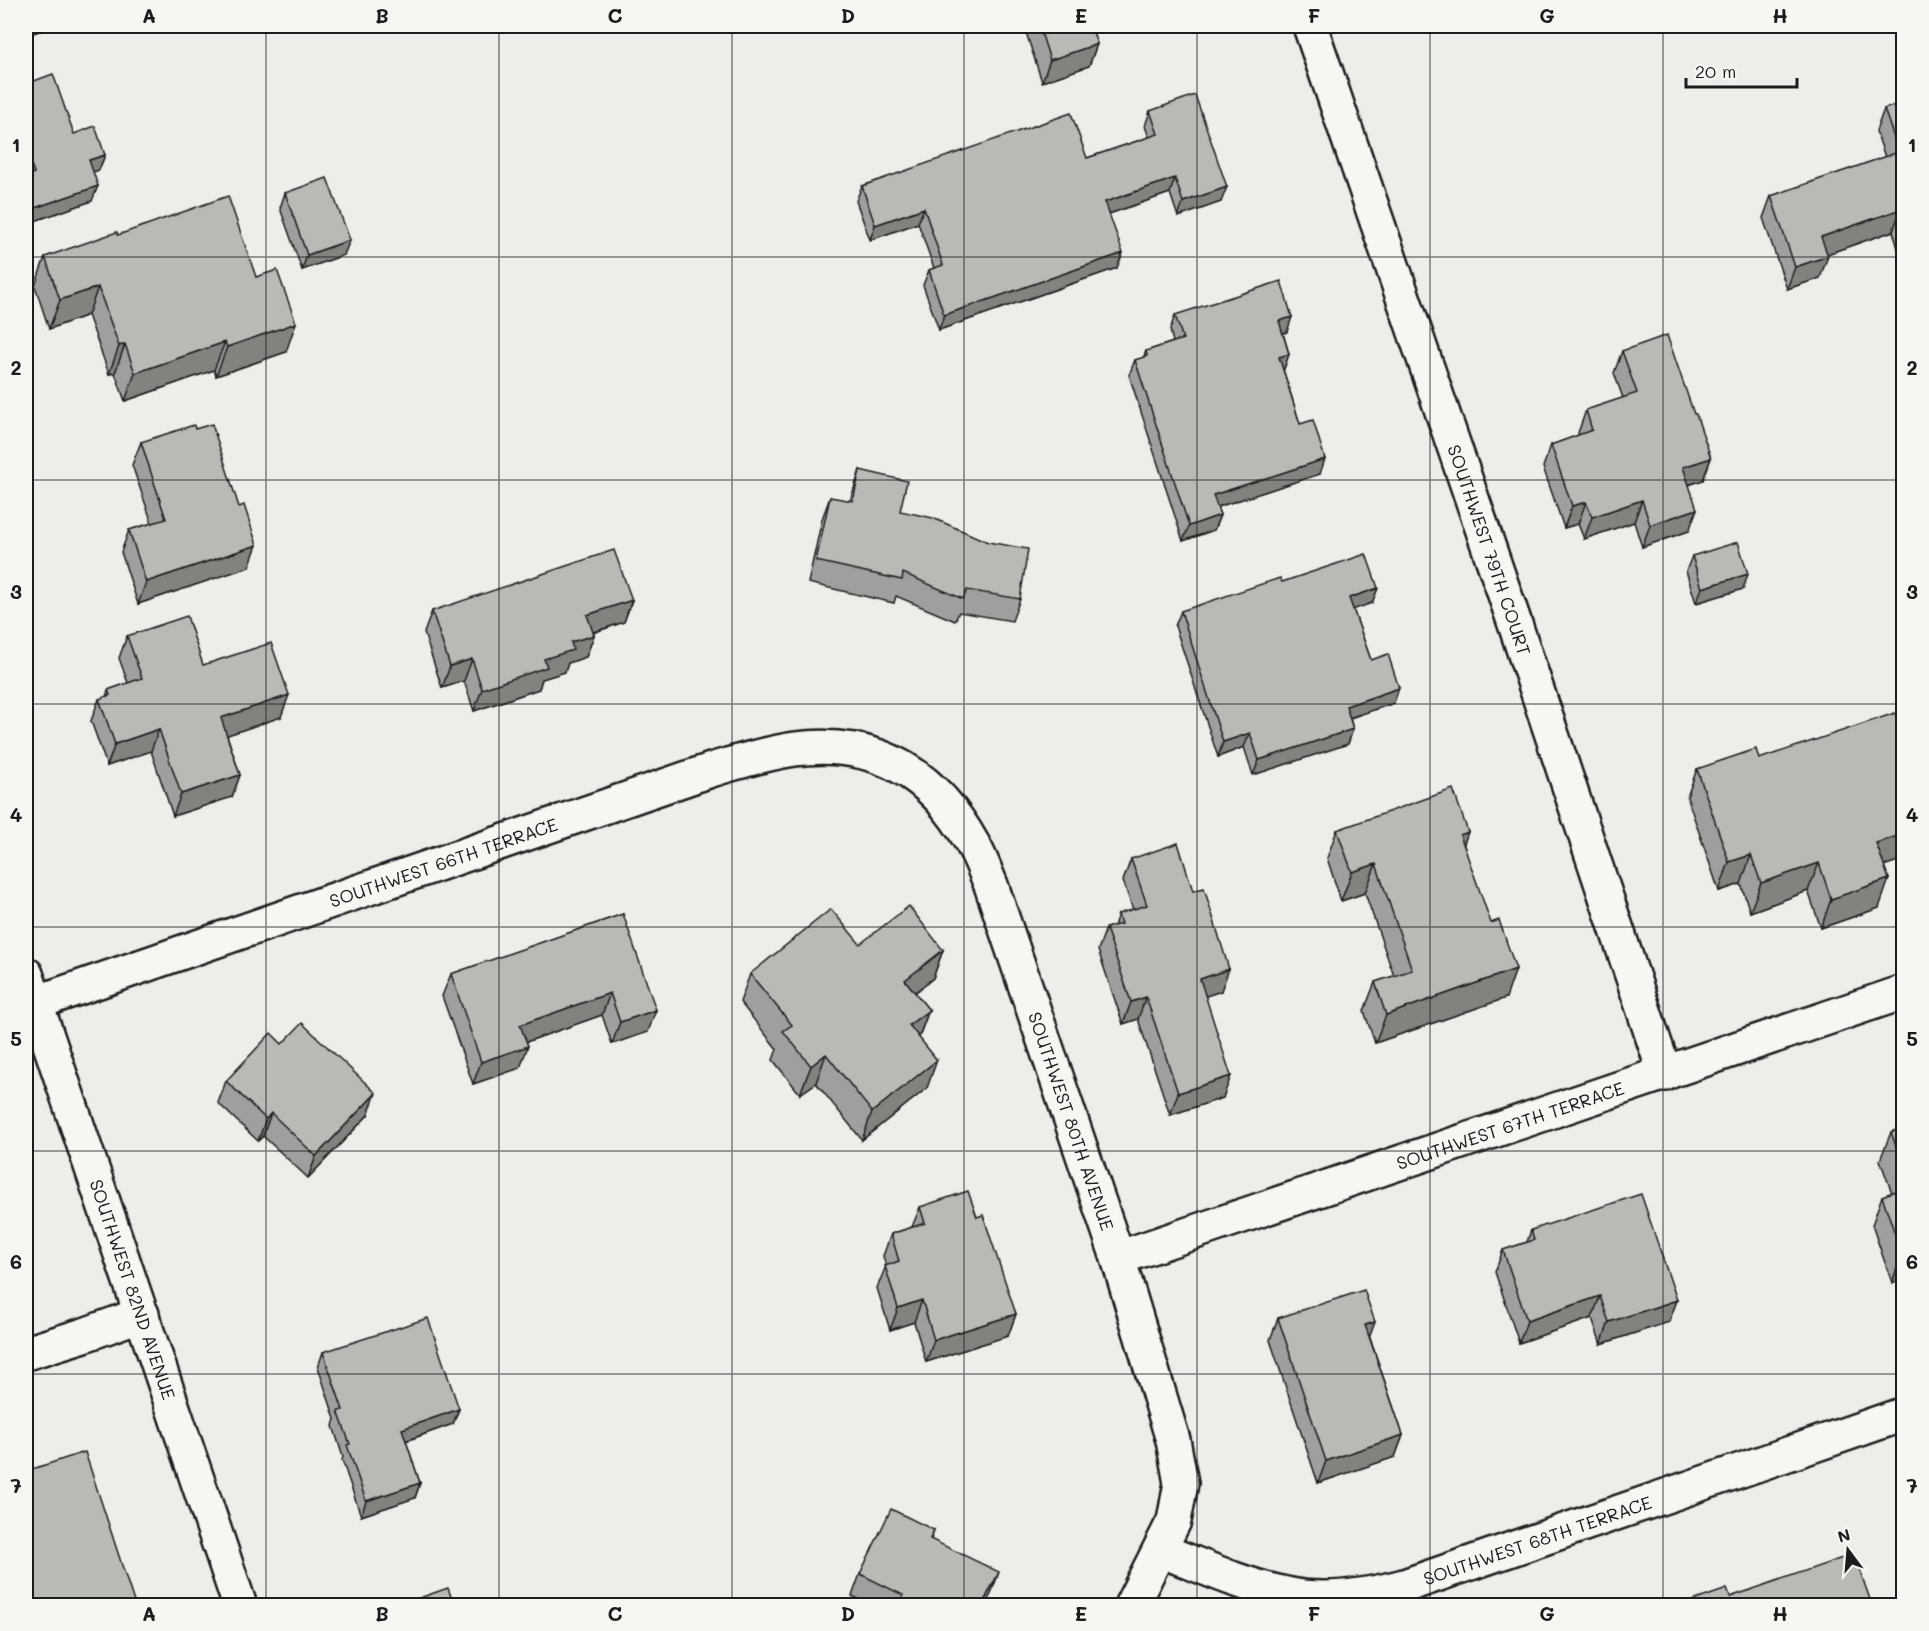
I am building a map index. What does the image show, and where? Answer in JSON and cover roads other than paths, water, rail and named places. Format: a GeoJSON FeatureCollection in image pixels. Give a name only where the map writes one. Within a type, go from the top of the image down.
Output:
{"type":"FeatureCollection","features":[{"type":"Feature","properties":{"kind":"street","name":"SOUTHWEST 79TH COURT"},"geometry":{"type":"LineString","coordinates":[[1310,26],[1513,616],[1665,1074]]}},
{"type":"Feature","properties":{"kind":"street","name":"SOUTHWEST 66TH TERRACE"},"geometry":{"type":"LineString","coordinates":[[30,989],[711,770],[768,754],[796,749],[840,747],[857,750]]}},
{"type":"Feature","properties":{"kind":"street","name":"SOUTHWEST 80TH AVENUE"},"geometry":{"type":"LineString","coordinates":[[857,750],[901,767],[929,786],[953,813],[974,845],[1000,910],[1118,1258],[1173,1440],[1181,1483],[1174,1521],[1160,1550]]}},
{"type":"Feature","properties":{"kind":"street","name":"SOUTHWEST 82ND AVENUE"},"geometry":{"type":"LineString","coordinates":[[30,989],[240,1605]]}},
{"type":"Feature","properties":{"kind":"street","name":"SOUTHWEST 67TH TERRACE"},"geometry":{"type":"LineString","coordinates":[[1118,1258],[1904,992]]}},
{"type":"Feature","properties":{"kind":"street"},"geometry":{"type":"LineString","coordinates":[[26,1353],[142,1314]]}},
{"type":"Feature","properties":{"kind":"street","name":"SOUTHWEST 68TH TERRACE"},"geometry":{"type":"LineString","coordinates":[[1160,1550],[1238,1581],[1287,1595],[1344,1597],[1373,1594],[1426,1579],[1904,1414]]}},
{"type":"Feature","properties":{"kind":"street"},"geometry":{"type":"LineString","coordinates":[[1131,1605],[1160,1550]]}}]}
